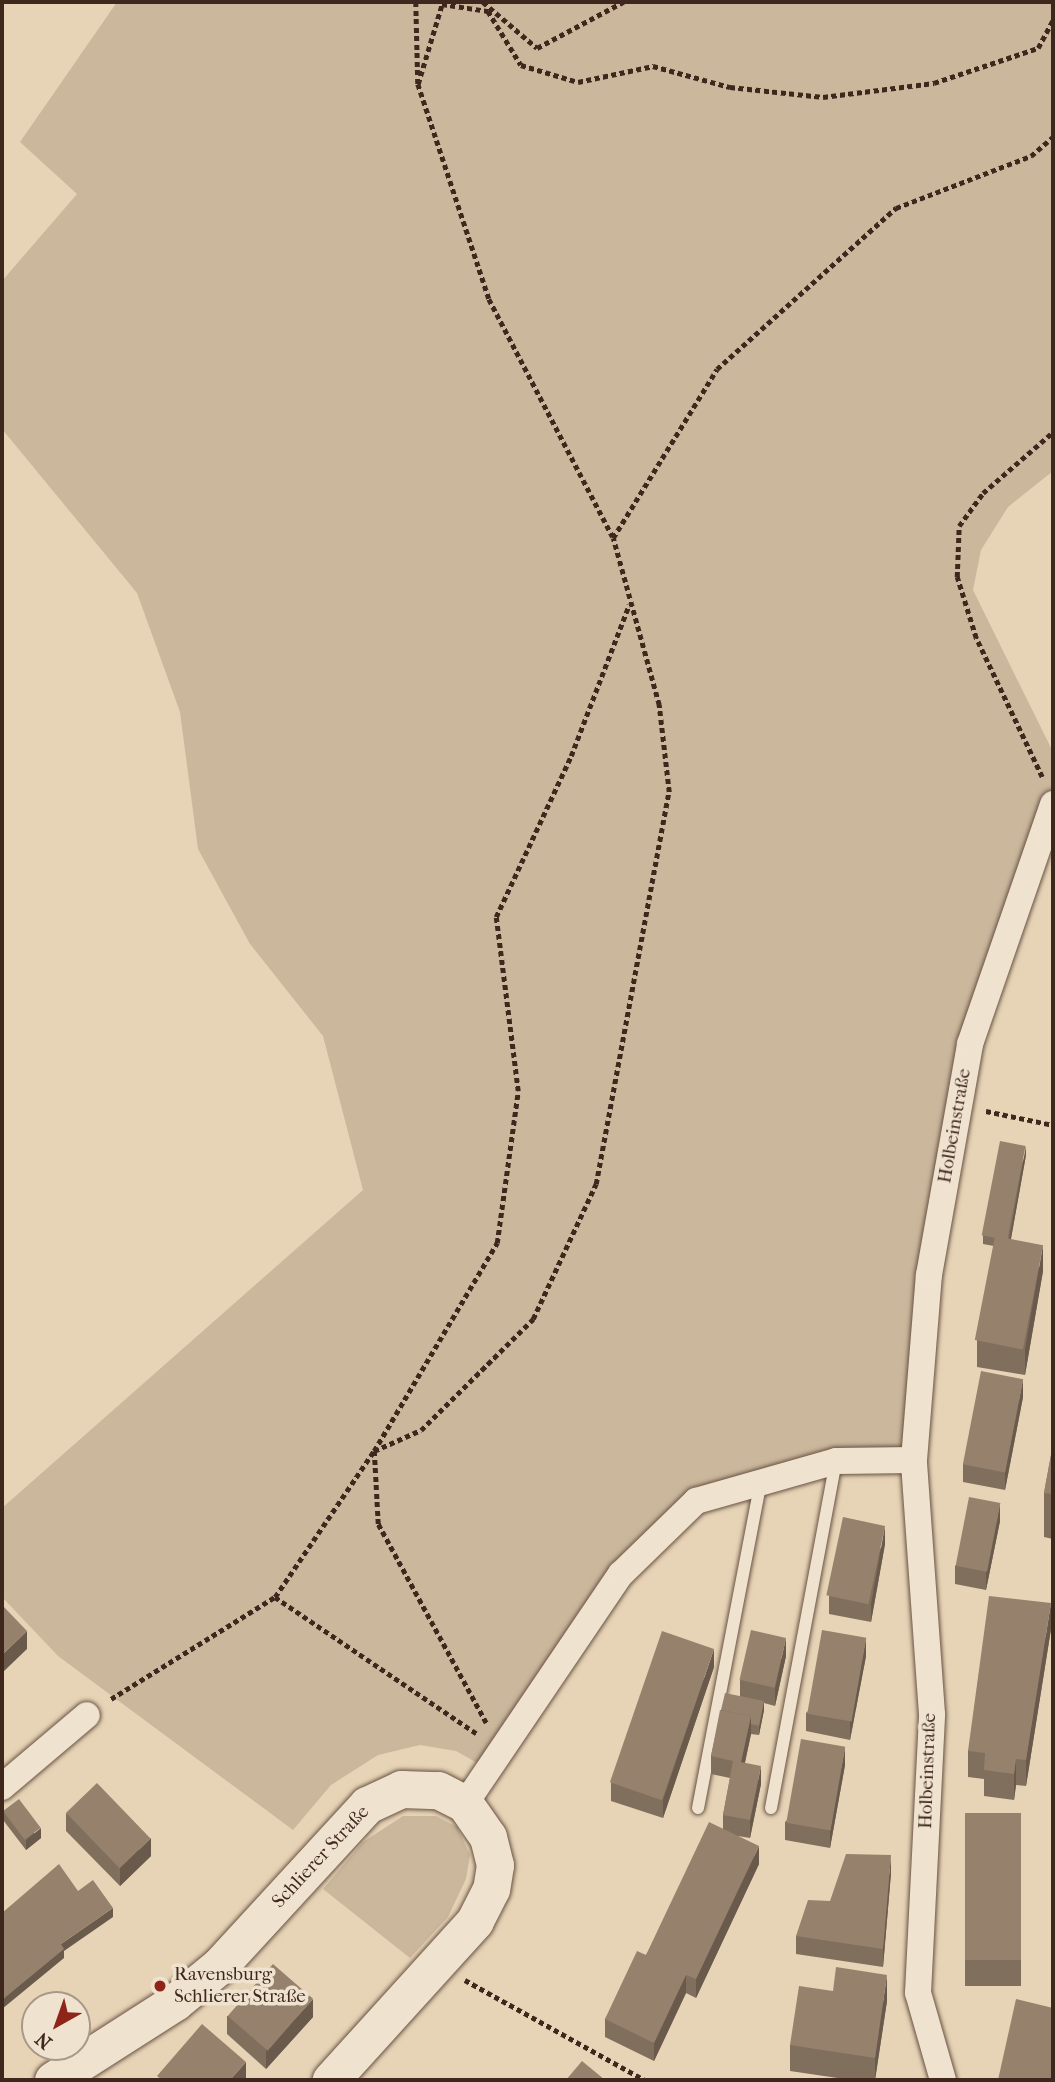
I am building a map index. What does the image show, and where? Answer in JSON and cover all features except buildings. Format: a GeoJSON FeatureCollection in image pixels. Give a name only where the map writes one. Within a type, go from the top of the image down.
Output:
{"type":"FeatureCollection","features":[{"type":"Feature","properties":{"kind":"main road","name":"Schlierer Straße"},"geometry":{"type":"LineString","coordinates":[[53,2080],[175,2002],[219,1966],[367,1805],[401,1789],[438,1790],[465,1804]]}},
{"type":"Feature","properties":{"kind":"main road"},"geometry":{"type":"LineString","coordinates":[[331,2080],[475,1921],[495,1865],[488,1837],[465,1804]]}},
{"type":"Feature","properties":{"kind":"street","name":"Holbeinstraße"},"geometry":{"type":"LineString","coordinates":[[943,2080],[918,1993],[932,1714],[914,1460],[929,1275],[970,1044],[1050,796]]}},
{"type":"Feature","properties":{"kind":"street"},"geometry":{"type":"LineString","coordinates":[[465,1804],[621,1574],[696,1501],[761,1478],[836,1461],[914,1460]]}},
{"type":"Feature","properties":{"kind":"street"},"geometry":{"type":"LineString","coordinates":[[2,1787],[87,1715]]}},
{"type":"Feature","properties":{"kind":"lane"},"geometry":{"type":"LineString","coordinates":[[771,1808],[836,1461]]}},
{"type":"Feature","properties":{"kind":"lane"},"geometry":{"type":"LineString","coordinates":[[698,1808],[761,1478]]}},
{"type":"Feature","properties":{"kind":"path"},"geometry":{"type":"LineString","coordinates":[[374,1451],[421,1430],[533,1319],[596,1184],[669,792],[659,705],[629,605],[613,538],[489,299],[418,84],[416,2]]}},
{"type":"Feature","properties":{"kind":"path"},"geometry":{"type":"LineString","coordinates":[[482,2],[521,65],[578,82],[653,66],[730,87],[823,97],[934,83],[1038,48],[1053,20]]}},
{"type":"Feature","properties":{"kind":"path"},"geometry":{"type":"LineString","coordinates":[[418,84],[442,4],[488,11],[537,48],[623,2]]}},
{"type":"Feature","properties":{"kind":"path"},"geometry":{"type":"LineString","coordinates":[[613,538],[717,369],[896,208],[1031,156],[1053,136]]}},
{"type":"Feature","properties":{"kind":"path"},"geometry":{"type":"LineString","coordinates":[[1050,796],[976,638],[957,577],[959,526],[983,493],[1053,432]]}},
{"type":"Feature","properties":{"kind":"path"},"geometry":{"type":"LineString","coordinates":[[87,1715],[275,1597],[374,1451],[497,1243],[518,1091],[496,918],[571,756],[629,605]]}},
{"type":"Feature","properties":{"kind":"path"},"geometry":{"type":"LineString","coordinates":[[959,1106],[1053,1125]]}},
{"type":"Feature","properties":{"kind":"path"},"geometry":{"type":"LineString","coordinates":[[374,1451],[378,1524],[501,1750]]}},
{"type":"Feature","properties":{"kind":"path"},"geometry":{"type":"LineString","coordinates":[[275,1597],[501,1750]]}},
{"type":"Feature","properties":{"kind":"path"},"geometry":{"type":"LineString","coordinates":[[437,1964],[645,2080]]}},
{"type":"Feature","properties":{"kind":"shaded area"},"geometry":{"type":"Polygon","coordinates":[[[117,2],[1053,2],[1053,471],[1008,507],[981,550],[973,590],[1053,752],[1053,804],[970,1044],[914,1460],[696,1501],[621,1574],[488,1769],[456,1751],[420,1745],[378,1755],[331,1785],[293,1830],[58,1656],[2,1597],[2,1508],[363,1190],[323,1036],[250,944],[198,849],[180,712],[137,593],[2,429],[2,281],[77,194],[20,142],[117,2]]]}},
{"type":"Feature","properties":{"kind":"shaded area"},"geometry":{"type":"Polygon","coordinates":[[[403,1816],[436,1816],[457,1827],[470,1855],[466,1879],[448,1917],[410,1958],[323,1889],[363,1842],[403,1816]]]}},
{"type":"Feature","properties":{"kind":"place","name":"Ravensburg Schlierer Straße"},"geometry":{"type":"Point","coordinates":[160,1986]}}]}
